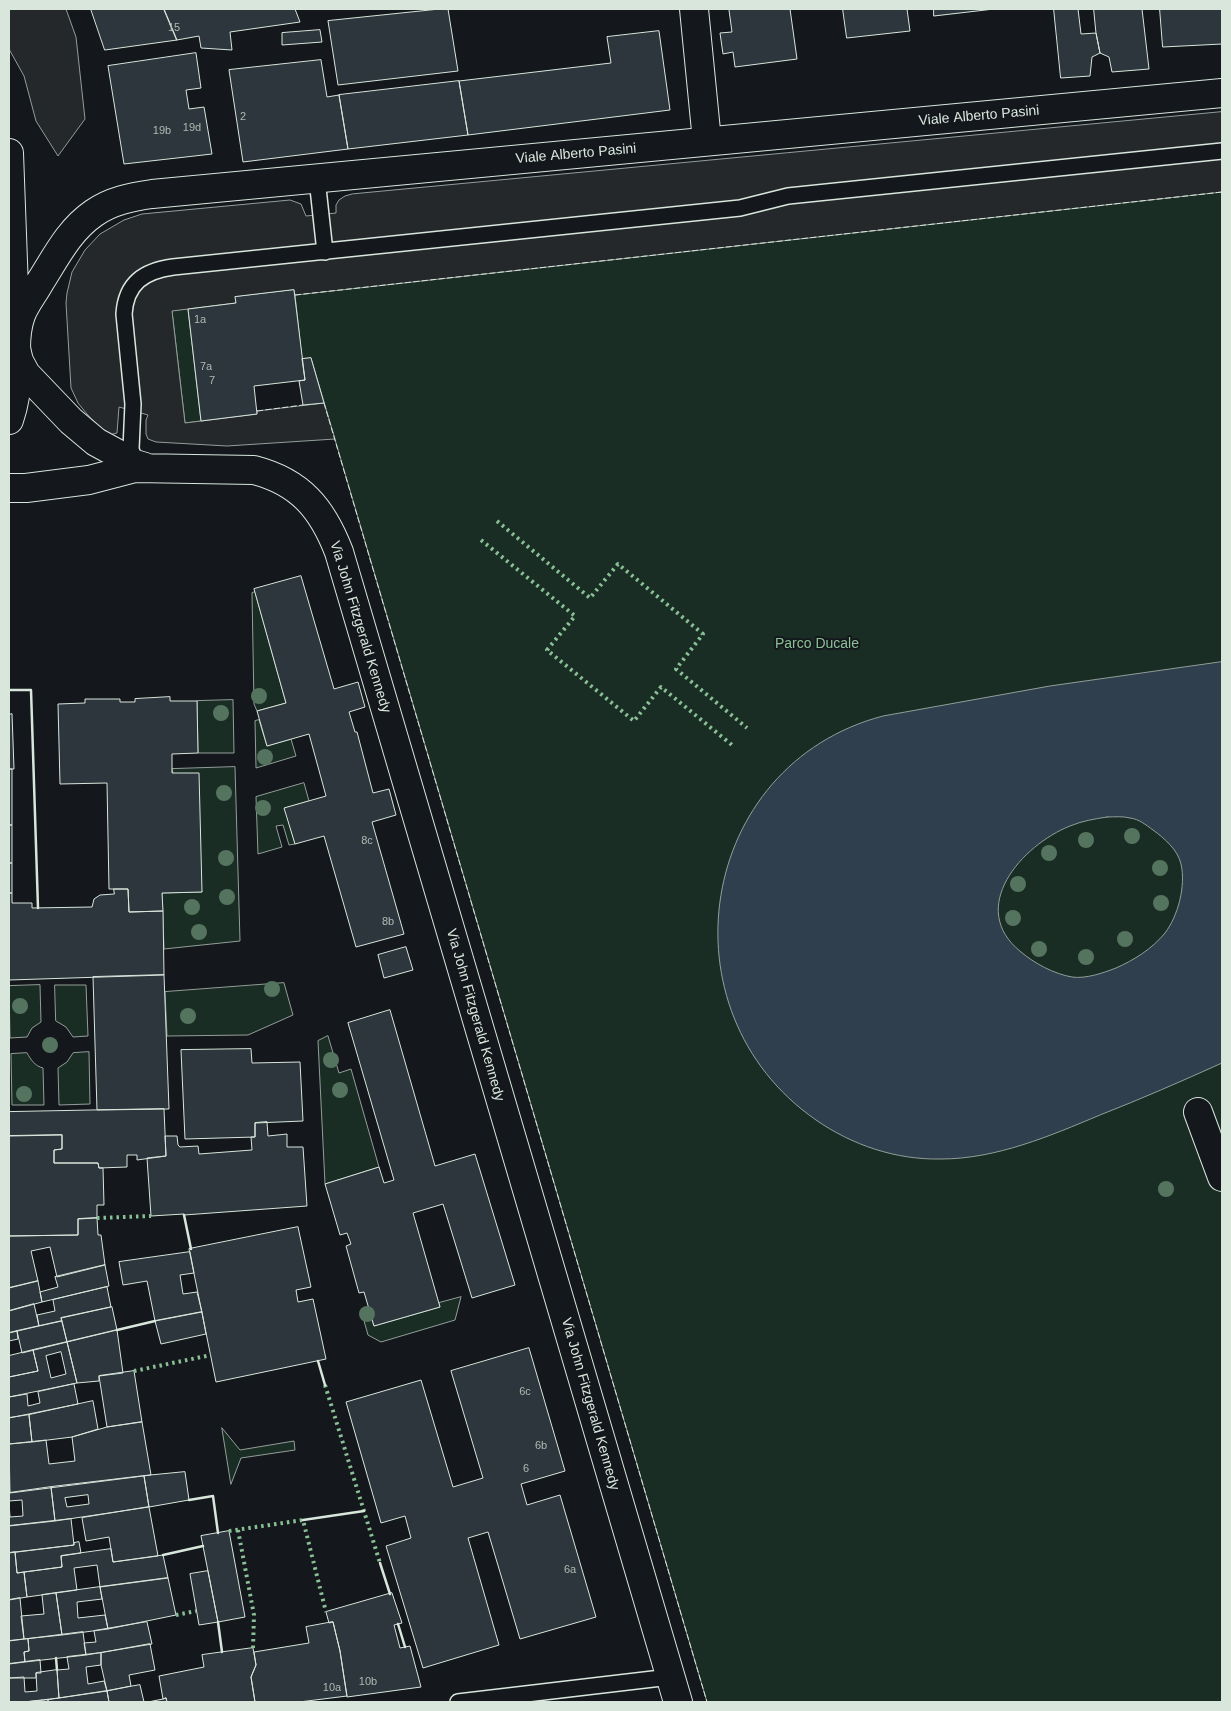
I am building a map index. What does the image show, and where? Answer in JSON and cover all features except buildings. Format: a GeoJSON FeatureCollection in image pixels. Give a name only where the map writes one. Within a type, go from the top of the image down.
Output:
{"type":"FeatureCollection","features":[{"type":"Feature","properties":{"kind":"street"},"geometry":{"type":"LineString","coordinates":[[694,9],[707,141]]}},
{"type":"Feature","properties":{"kind":"street","name":"Viale Alberto Pasini"},"geometry":{"type":"LineString","coordinates":[[16,349],[17,331],[25,308],[68,238],[80,224],[102,208],[135,196],[1222,92]]}},
{"type":"Feature","properties":{"kind":"street"},"geometry":{"type":"LineString","coordinates":[[9,153],[17,388],[9,420]]}},
{"type":"Feature","properties":{"kind":"street","name":"Via John Fitzgerald Kennedy"},"geometry":{"type":"LineString","coordinates":[[16,349],[19,361],[26,374],[71,421],[96,442],[132,463],[145,467]]}},
{"type":"Feature","properties":{"kind":"street","name":"Via John Fitzgerald Kennedy"},"geometry":{"type":"LineString","coordinates":[[9,488],[26,488],[89,480],[124,470],[145,467],[254,470],[270,474],[285,481],[299,491],[323,518],[332,534],[674,1690]]}},
{"type":"Feature","properties":{"kind":"street"},"geometry":{"type":"LineString","coordinates":[[1198,1112],[1222,1177]]}},
{"type":"Feature","properties":{"kind":"lane"},"geometry":{"type":"LineString","coordinates":[[145,467],[137,462],[131,448],[133,404],[124,314],[127,296],[134,285],[144,276],[165,268],[740,208],[788,196],[1222,151]]}},
{"type":"Feature","properties":{"kind":"lane"},"geometry":{"type":"LineString","coordinates":[[317,179],[325,252]]}},
{"type":"Feature","properties":{"kind":"lane"},"geometry":{"type":"LineString","coordinates":[[458,1702],[674,1690]]}},
{"type":"Feature","properties":{"kind":"green space","name":"Parco Ducale"},"geometry":{"type":"Polygon","coordinates":[[[1222,191],[1222,1702],[707,1702],[311,358],[302,359],[295,295],[1222,191]]]}},
{"type":"Feature","properties":{"kind":"green space"},"geometry":{"type":"Polygon","coordinates":[[[188,309],[201,421],[185,423],[172,311],[188,309]]]}},
{"type":"Feature","properties":{"kind":"green space"},"geometry":{"type":"Polygon","coordinates":[[[255,592],[286,703],[257,711],[254,704],[252,593],[255,592]]]}},
{"type":"Feature","properties":{"kind":"green space"},"geometry":{"type":"Polygon","coordinates":[[[233,700],[234,753],[198,753],[197,701],[233,700]]]}},
{"type":"Feature","properties":{"kind":"green space"},"geometry":{"type":"Polygon","coordinates":[[[259,720],[267,746],[291,739],[296,756],[256,768],[255,721],[259,720]]]}},
{"type":"Feature","properties":{"kind":"green space"},"geometry":{"type":"Polygon","coordinates":[[[235,767],[240,941],[164,949],[162,893],[202,892],[172,769],[235,767]]]}},
{"type":"Feature","properties":{"kind":"green space"},"geometry":{"type":"Polygon","coordinates":[[[304,783],[309,801],[285,808],[295,844],[289,845],[283,825],[276,826],[282,847],[258,854],[256,797],[304,783]]]}},
{"type":"Feature","properties":{"kind":"green space"},"geometry":{"type":"Polygon","coordinates":[[[284,983],[293,1015],[248,1035],[167,1036],[165,992],[284,983]]]}},
{"type":"Feature","properties":{"kind":"green space"},"geometry":{"type":"Polygon","coordinates":[[[40,985],[41,1022],[32,1028],[27,1037],[10,1038],[9,986],[40,985]]]}},
{"type":"Feature","properties":{"kind":"green space"},"geometry":{"type":"Polygon","coordinates":[[[55,985],[86,985],[88,1036],[73,1037],[66,1027],[56,1021],[55,985]]]}},
{"type":"Feature","properties":{"kind":"green space"},"geometry":{"type":"Polygon","coordinates":[[[328,1036],[339,1073],[351,1069],[379,1167],[325,1184],[318,1041],[328,1036]]]}},
{"type":"Feature","properties":{"kind":"green space"},"geometry":{"type":"Polygon","coordinates":[[[89,1052],[90,1104],[59,1105],[58,1068],[67,1062],[73,1053],[89,1052]]]}},
{"type":"Feature","properties":{"kind":"green space"},"geometry":{"type":"Polygon","coordinates":[[[27,1053],[38,1066],[43,1068],[44,1105],[12,1105],[11,1054],[27,1053]]]}},
{"type":"Feature","properties":{"kind":"green space"},"geometry":{"type":"Polygon","coordinates":[[[461,1297],[455,1320],[381,1342],[368,1335],[361,1310],[368,1307],[374,1326],[440,1307],[439,1303],[461,1297]]]}},
{"type":"Feature","properties":{"kind":"green space"},"geometry":{"type":"Polygon","coordinates":[[[222,1428],[240,1450],[294,1441],[295,1450],[241,1458],[231,1484],[222,1428]]]}},
{"type":"Feature","properties":{"kind":"shaded area"},"geometry":{"type":"Polygon","coordinates":[[[9,9],[66,9],[76,37],[85,119],[58,156],[36,121],[24,76],[9,49],[9,9]]]}},
{"type":"Feature","properties":{"kind":"shaded area"},"geometry":{"type":"Polygon","coordinates":[[[1222,112],[1222,192],[296,295],[294,290],[236,297],[236,303],[172,311],[185,423],[257,414],[257,411],[324,403],[335,439],[227,446],[156,442],[148,439],[146,434],[148,415],[119,407],[117,433],[109,435],[98,426],[78,403],[71,388],[66,303],[72,272],[85,250],[100,234],[124,220],[142,214],[290,200],[301,204],[306,216],[336,213],[336,205],[339,200],[352,194],[1222,112]]]}},
{"type":"Feature","properties":{"kind":"water"},"geometry":{"type":"Polygon","coordinates":[[[1222,662],[1222,1063],[1062,1131],[1002,1151],[962,1158],[924,1159],[891,1154],[860,1144],[844,1137],[816,1120],[766,1073],[734,1018],[719,957],[721,896],[739,837],[772,784],[820,743],[883,716],[1050,686],[1222,662]],[[1124,817],[1088,820],[1070,826],[1052,835],[1034,848],[1019,863],[1007,880],[1000,898],[999,916],[1005,935],[1021,952],[1032,960],[1051,971],[1065,976],[1083,977],[1100,974],[1136,958],[1165,933],[1174,918],[1180,900],[1182,891],[1181,864],[1177,854],[1170,845],[1157,833],[1139,821],[1124,817]]]}},
{"type":"Feature","properties":{"kind":"hedge"},"geometry":{"type":"LineString","coordinates":[[497,521],[590,598],[618,564],[703,634],[676,669],[747,728]]}},
{"type":"Feature","properties":{"kind":"hedge"},"geometry":{"type":"LineString","coordinates":[[481,540],[575,616],[547,650],[634,721],[661,687],[732,745]]}},
{"type":"Feature","properties":{"kind":"hedge"},"geometry":{"type":"LineString","coordinates":[[97,1218],[151,1216]]}},
{"type":"Feature","properties":{"kind":"hedge"},"geometry":{"type":"LineString","coordinates":[[134,1371],[211,1355]]}},
{"type":"Feature","properties":{"kind":"hedge"},"geometry":{"type":"LineString","coordinates":[[325,1385],[380,1563]]}},
{"type":"Feature","properties":{"kind":"hedge"},"geometry":{"type":"LineString","coordinates":[[229,1531],[303,1520],[326,1612]]}},
{"type":"Feature","properties":{"kind":"hedge"},"geometry":{"type":"LineString","coordinates":[[238,1530],[254,1615],[253,1648]]}},
{"type":"Feature","properties":{"kind":"hedge"},"geometry":{"type":"LineString","coordinates":[[176,1615],[196,1611]]}},
{"type":"Feature","properties":{"kind":"fence"},"geometry":{"type":"LineString","coordinates":[[295,295],[1222,192]]}},
{"type":"Feature","properties":{"kind":"fence"},"geometry":{"type":"LineString","coordinates":[[324,403],[707,1702]]}},
{"type":"Feature","properties":{"kind":"fence"},"geometry":{"type":"LineString","coordinates":[[257,411],[303,405]]}},
{"type":"Feature","properties":{"kind":"wall"},"geometry":{"type":"LineString","coordinates":[[9,690],[31,690],[38,908]]}},
{"type":"Feature","properties":{"kind":"wall"},"geometry":{"type":"LineString","coordinates":[[184,1215],[191,1249]]}},
{"type":"Feature","properties":{"kind":"wall"},"geometry":{"type":"LineString","coordinates":[[117,1330],[155,1321]]}},
{"type":"Feature","properties":{"kind":"wall"},"geometry":{"type":"LineString","coordinates":[[318,1361],[325,1385]]}},
{"type":"Feature","properties":{"kind":"wall"},"geometry":{"type":"LineString","coordinates":[[189,1500],[213,1496],[218,1533]]}},
{"type":"Feature","properties":{"kind":"wall"},"geometry":{"type":"LineString","coordinates":[[303,1520],[364,1511]]}},
{"type":"Feature","properties":{"kind":"wall"},"geometry":{"type":"LineString","coordinates":[[163,1555],[203,1546]]}},
{"type":"Feature","properties":{"kind":"wall"},"geometry":{"type":"LineString","coordinates":[[380,1563],[390,1594]]}},
{"type":"Feature","properties":{"kind":"wall"},"geometry":{"type":"LineString","coordinates":[[218,1622],[222,1652]]}},
{"type":"Feature","properties":{"kind":"wall"},"geometry":{"type":"LineString","coordinates":[[398,1624],[405,1647]]}},
{"type":"Feature","properties":{"kind":"wall"},"geometry":{"type":"LineString","coordinates":[[56,1658],[57,1670]]}}]}
